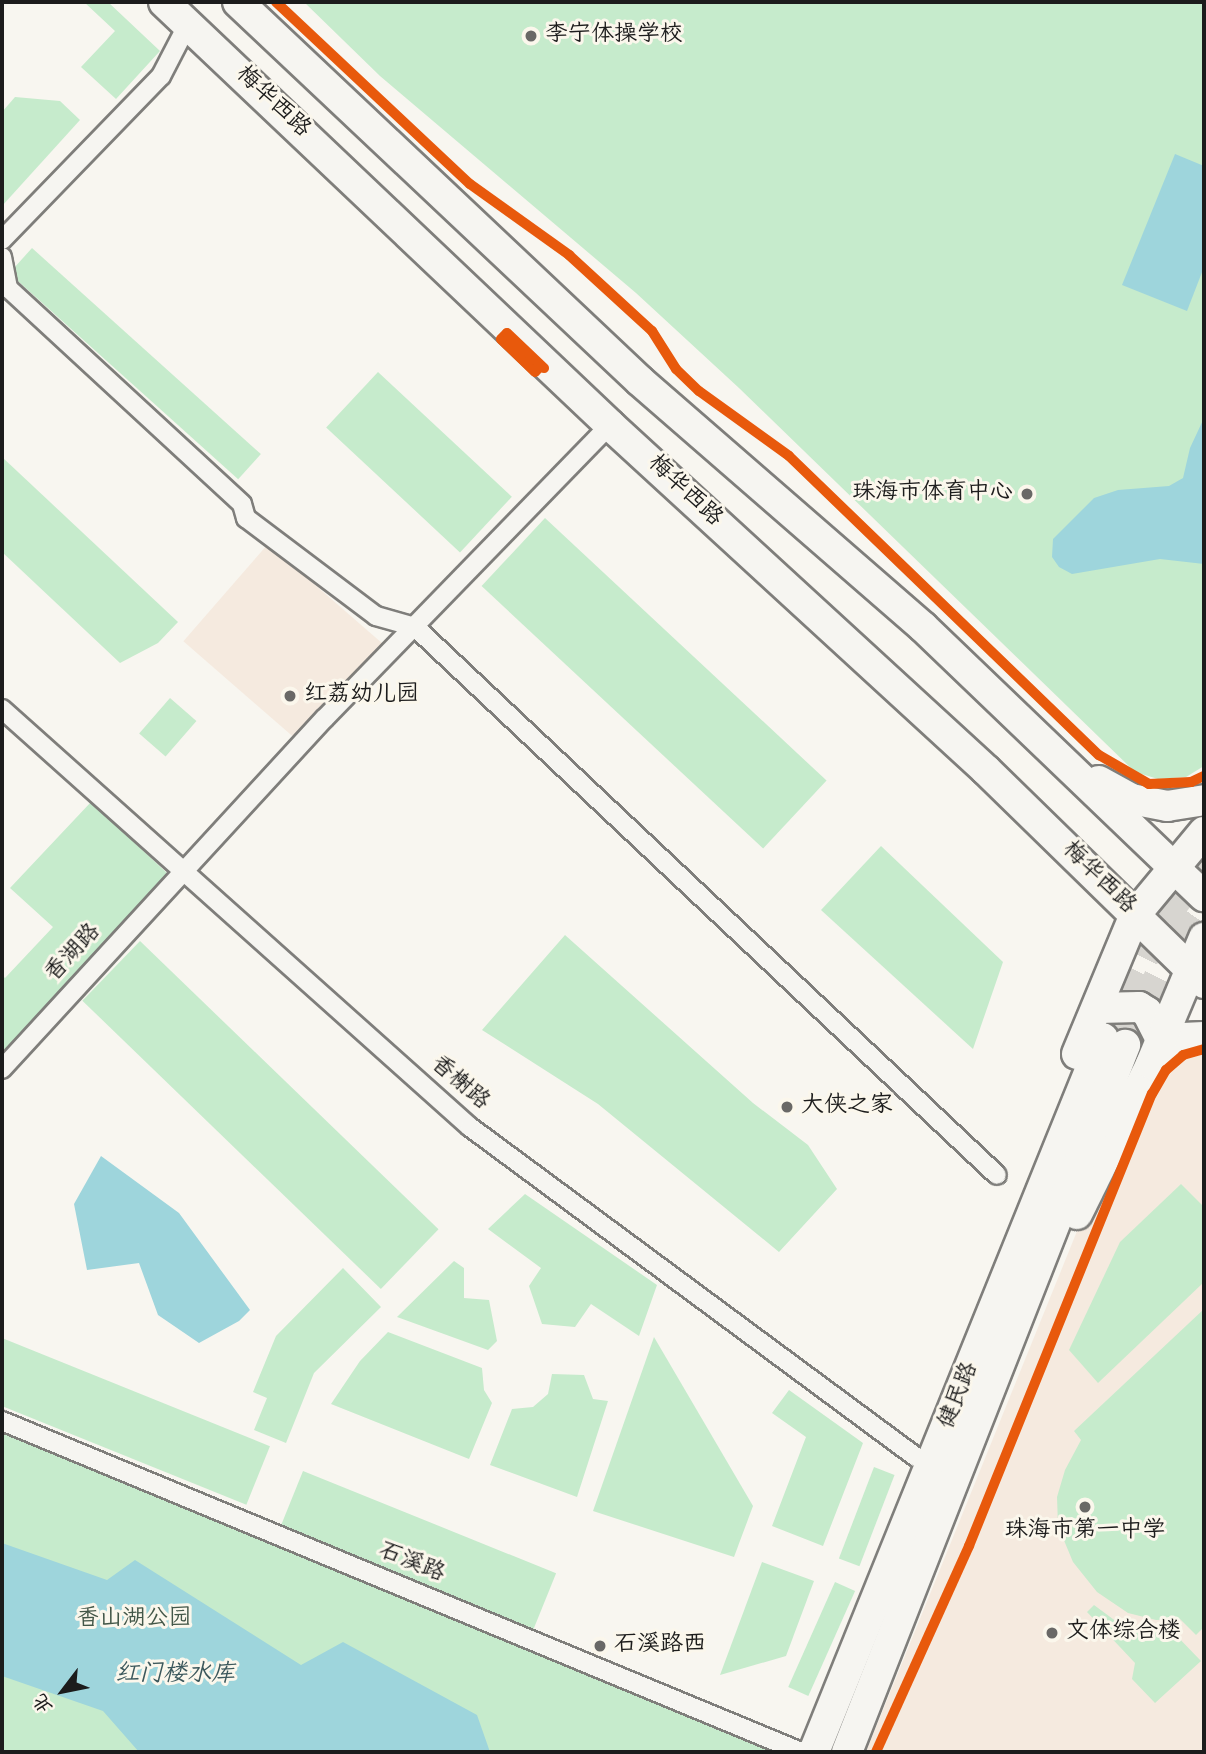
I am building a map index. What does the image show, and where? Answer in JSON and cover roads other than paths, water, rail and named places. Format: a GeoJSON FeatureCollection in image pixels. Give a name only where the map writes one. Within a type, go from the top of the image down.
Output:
{"type":"FeatureCollection","features":[{"type":"Feature","properties":{"kind":"main road","name":"梅华西路"},"geometry":{"type":"LineString","coordinates":[[164,2],[610,425],[986,770],[1197,976]]}},
{"type":"Feature","properties":{"kind":"main road"},"geometry":{"type":"LineString","coordinates":[[238,2],[640,381],[923,627],[1204,895]]}},
{"type":"Feature","properties":{"kind":"main road"},"geometry":{"type":"LineString","coordinates":[[1028,729],[1068,753],[1102,784],[1124,796],[1167,806],[1204,800]]}},
{"type":"Feature","properties":{"kind":"main road"},"geometry":{"type":"LineString","coordinates":[[917,1534],[916,1457],[1056,1099],[1098,1008],[1135,915],[1172,866],[1204,832]]}},
{"type":"Feature","properties":{"kind":"main road"},"geometry":{"type":"LineString","coordinates":[[917,1534],[954,1489],[1034,1300],[1156,1051],[1197,976],[1204,938]]}},
{"type":"Feature","properties":{"kind":"main road"},"geometry":{"type":"LineString","coordinates":[[1098,1008],[1139,1007],[1147,1012],[1156,1051]]}},
{"type":"Feature","properties":{"kind":"main road"},"geometry":{"type":"LineString","coordinates":[[1156,1051],[1183,1038],[1204,1037]]}},
{"type":"Feature","properties":{"kind":"main road","name":"健民路"},"geometry":{"type":"LineString","coordinates":[[814,1752],[917,1534],[1114,1042]]}},
{"type":"Feature","properties":{"kind":"main road","name":"健民路"},"geometry":{"type":"LineString","coordinates":[[847,1752],[917,1534]]}},
{"type":"Feature","properties":{"kind":"street"},"geometry":{"type":"LineString","coordinates":[[2,240],[162,76],[188,24]]}},
{"type":"Feature","properties":{"kind":"street"},"geometry":{"type":"LineString","coordinates":[[2,257],[8,288],[242,504],[246,518],[365,609],[388,622],[415,627],[998,1175]]}},
{"type":"Feature","properties":{"kind":"street","name":"香湖路"},"geometry":{"type":"LineString","coordinates":[[2,1069],[415,627],[610,425]]}},
{"type":"Feature","properties":{"kind":"street","name":"香榭路"},"geometry":{"type":"LineString","coordinates":[[2,709],[470,1127],[916,1457]]}},
{"type":"Feature","properties":{"kind":"street","name":"石溪路"},"geometry":{"type":"LineString","coordinates":[[2,1422],[801,1752]]}},
{"type":"Feature","properties":{"kind":"water"},"geometry":{"type":"Polygon","coordinates":[[[1175,154],[1204,166],[1204,267],[1187,311],[1122,285],[1175,154]]]}},
{"type":"Feature","properties":{"kind":"water"},"geometry":{"type":"Polygon","coordinates":[[[1204,418],[1204,564],[1160,559],[1072,574],[1059,567],[1052,557],[1053,539],[1094,498],[1118,490],[1169,486],[1183,478],[1190,448],[1204,418]]]}},
{"type":"Feature","properties":{"kind":"water"},"geometry":{"type":"Polygon","coordinates":[[[101,1156],[179,1213],[250,1310],[239,1321],[199,1343],[158,1315],[139,1263],[87,1270],[74,1204],[101,1156]]]}},
{"type":"Feature","properties":{"kind":"water","name":"红门楼水库"},"geometry":{"type":"Polygon","coordinates":[[[2,1543],[107,1580],[135,1560],[301,1665],[343,1642],[477,1715],[490,1752],[139,1752],[103,1711],[2,1676],[2,1543]]]}},
{"type":"Feature","properties":{"kind":"tunnel"},"geometry":{"type":"LineString","coordinates":[[1103,1038],[1163,919],[1204,862]]}},
{"type":"Feature","properties":{"kind":"tunnel"},"geometry":{"type":"LineString","coordinates":[[1125,1045],[1177,941],[1204,902]]}},
{"type":"Feature","properties":{"kind":"place","name":"李宁体操学校"},"geometry":{"type":"Point","coordinates":[531,36]}},
{"type":"Feature","properties":{"kind":"place","name":"珠海市体育中心"},"geometry":{"type":"Point","coordinates":[1027,494]}},
{"type":"Feature","properties":{"kind":"place","name":"红荔幼儿园"},"geometry":{"type":"Point","coordinates":[290,696]}},
{"type":"Feature","properties":{"kind":"place","name":"大侠之家"},"geometry":{"type":"Point","coordinates":[787,1107]}},
{"type":"Feature","properties":{"kind":"place","name":"珠海市第一中学"},"geometry":{"type":"Point","coordinates":[1085,1507]}},
{"type":"Feature","properties":{"kind":"place","name":"文体综合楼"},"geometry":{"type":"Point","coordinates":[1052,1633]}},
{"type":"Feature","properties":{"kind":"place","name":"石溪路西"},"geometry":{"type":"Point","coordinates":[600,1646]}},
{"type":"Feature","properties":{"kind":"park label","name":"香山湖公园"},"geometry":{"type":"Point","coordinates":[134,1620]}}]}
